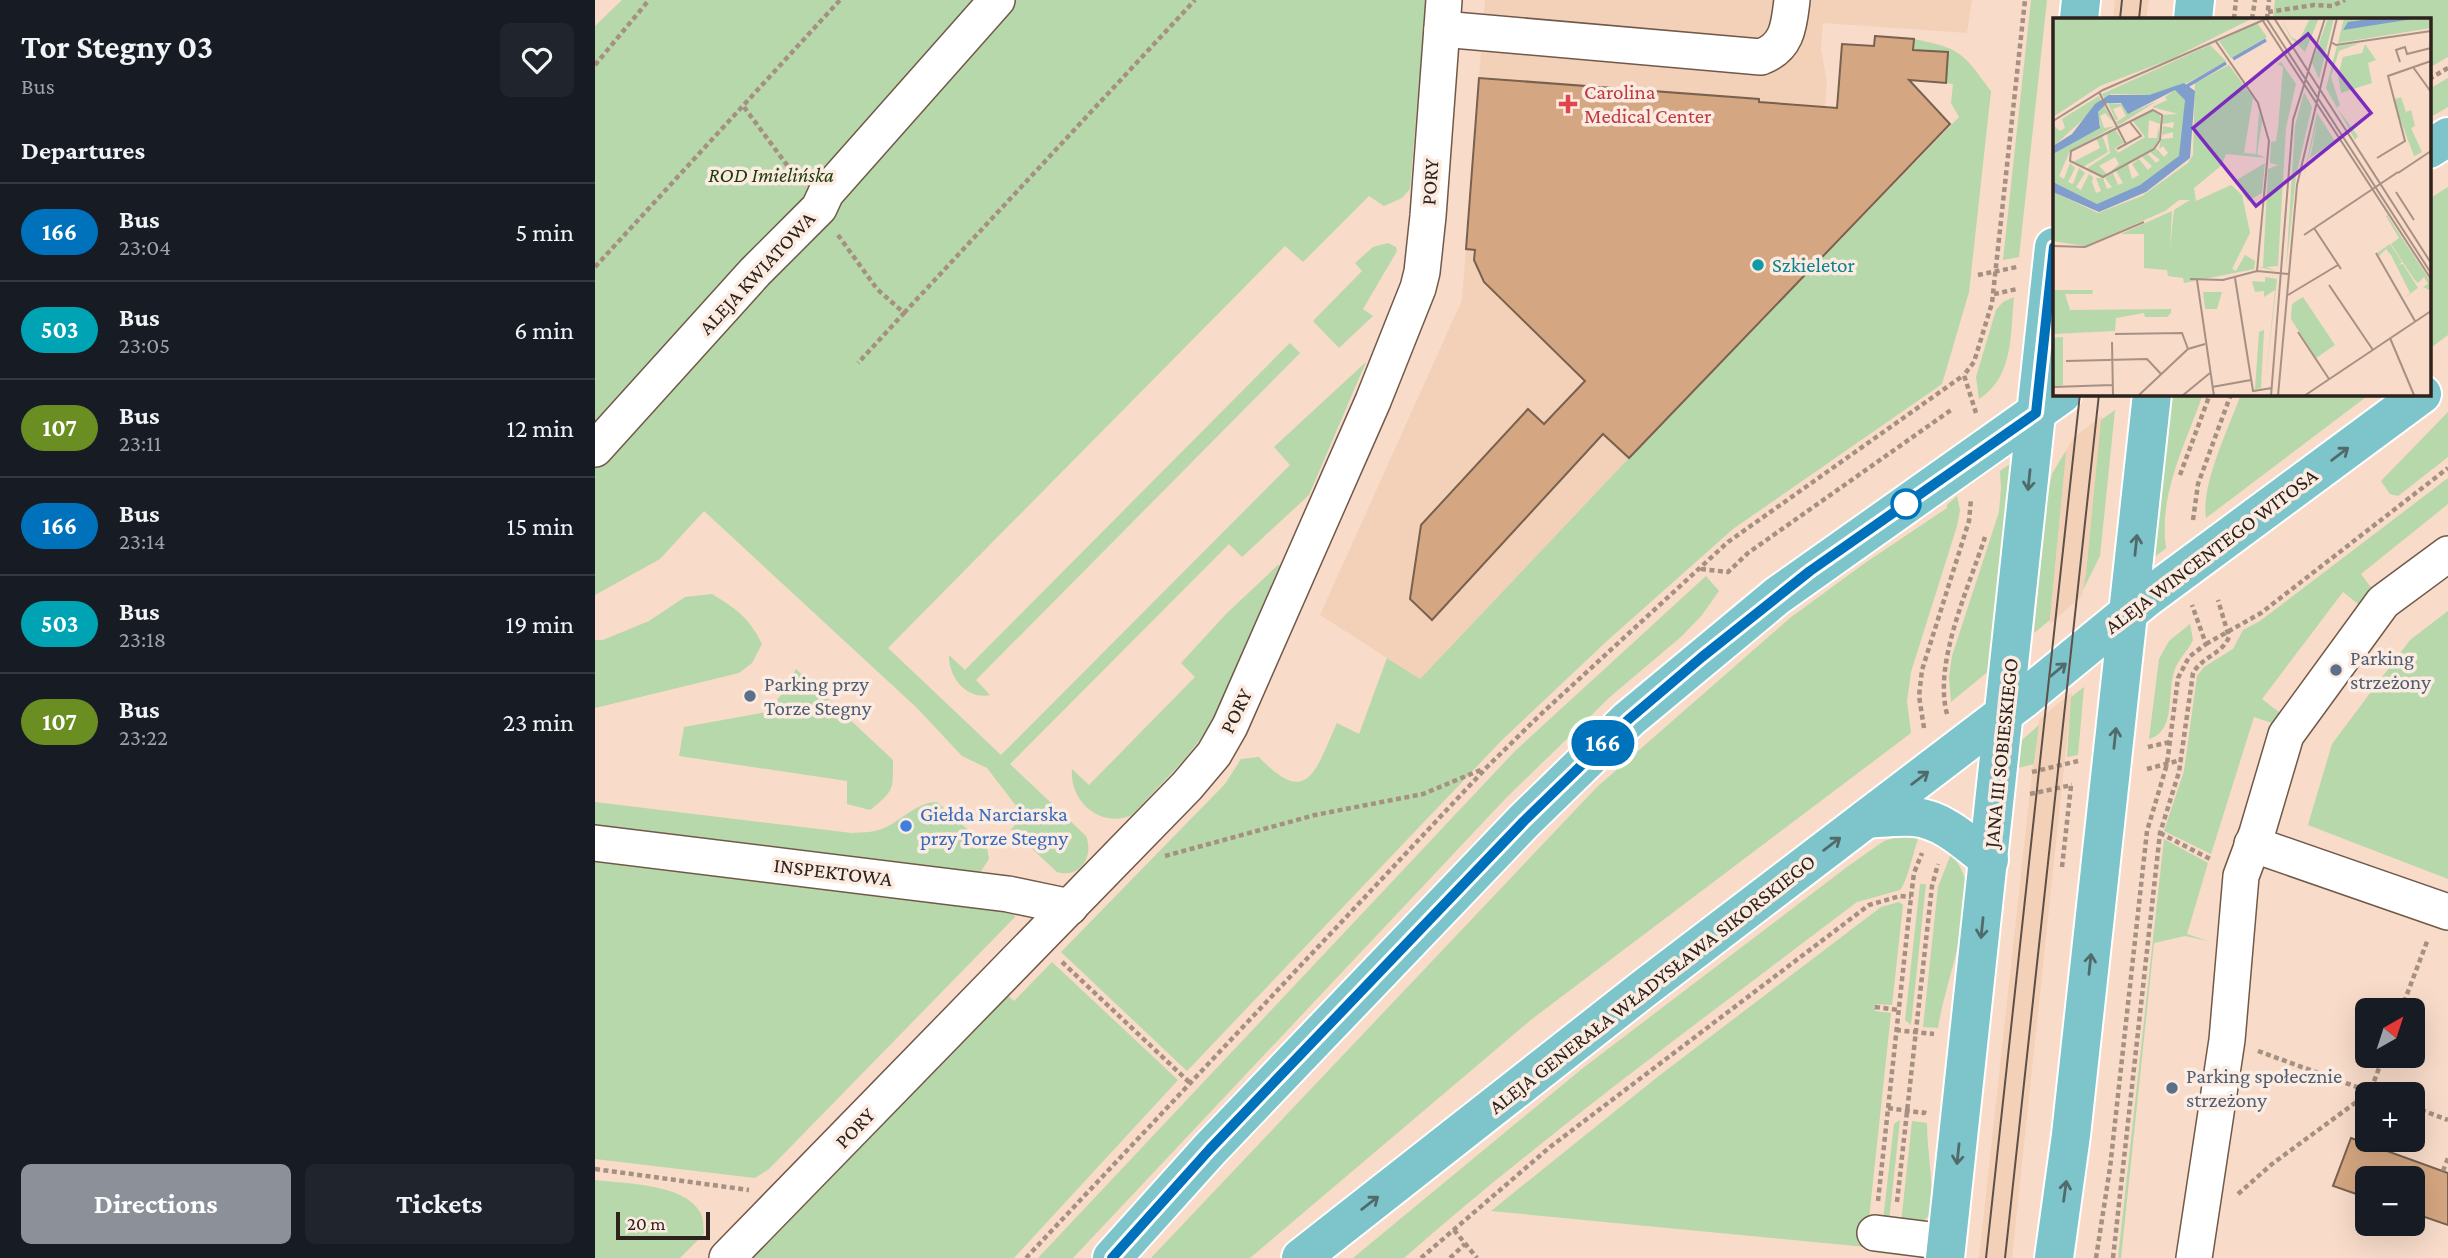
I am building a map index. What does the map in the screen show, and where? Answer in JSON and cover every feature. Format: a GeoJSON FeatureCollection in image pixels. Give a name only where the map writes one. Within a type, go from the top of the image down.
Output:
{"type":"FeatureCollection","features":[{"type":"Feature","properties":{"kind":"main road"},"geometry":{"type":"LineString","coordinates":[[2079,18],[2081,0]]}},
{"type":"Feature","properties":{"kind":"main road"},"geometry":{"type":"LineString","coordinates":[[2193,18],[2195,0]]}},
{"type":"Feature","properties":{"kind":"main road"},"geometry":{"type":"LineString","coordinates":[[2431,148],[2448,138]]}},
{"type":"Feature","properties":{"kind":"main road","name":"JANA III SOBIESKIEGO"},"geometry":{"type":"LineString","coordinates":[[1946,1250],[2005,713],[2049,403],[2053,278]]}},
{"type":"Feature","properties":{"kind":"main road"},"geometry":{"type":"LineString","coordinates":[[2431,387],[2448,374]]}},
{"type":"Feature","properties":{"kind":"main road"},"geometry":{"type":"LineString","coordinates":[[2054,1258],[2071,1135],[2152,396]]}},
{"type":"Feature","properties":{"kind":"main road","name":"ALEJA WINCENTEGO WITOSA"},"geometry":{"type":"LineString","coordinates":[[2005,713],[2128,613],[2419,396]]}},
{"type":"Feature","properties":{"kind":"main road"},"geometry":{"type":"LineString","coordinates":[[1112,1258],[1210,1149],[1532,813],[1629,719],[1810,571],[2049,403]]}},
{"type":"Feature","properties":{"kind":"main road","name":"ALEJA GENERAŁA WŁADYSŁAWA SIKORSKIEGO"},"geometry":{"type":"LineString","coordinates":[[1301,1258],[1642,990],[2005,713]]}},
{"type":"Feature","properties":{"kind":"main road"},"geometry":{"type":"LineString","coordinates":[[1866,819],[1926,819],[1946,828],[1990,860]]}},
{"type":"Feature","properties":{"kind":"street","name":"ALEJA KWIATOWA"},"geometry":{"type":"LineString","coordinates":[[595,449],[755,272],[819,208],[826,193],[997,0]]}},
{"type":"Feature","properties":{"kind":"street"},"geometry":{"type":"LineString","coordinates":[[1443,15],[1761,57],[1771,53],[1786,38],[1792,0]]}},
{"type":"Feature","properties":{"kind":"street","name":"PORY"},"geometry":{"type":"LineString","coordinates":[[727,1258],[1187,786],[1214,754],[1239,706],[1373,401],[1410,310],[1422,272],[1443,15]]}},
{"type":"Feature","properties":{"kind":"street"},"geometry":{"type":"LineString","coordinates":[[2194,1258],[2227,1040],[2241,876],[2286,735],[2383,602],[2448,554]]}},
{"type":"Feature","properties":{"kind":"street","name":"INSPEKTOWA"},"geometry":{"type":"LineString","coordinates":[[595,843],[1008,894],[1070,907]]}},
{"type":"Feature","properties":{"kind":"street"},"geometry":{"type":"LineString","coordinates":[[2252,844],[2444,911]]}},
{"type":"Feature","properties":{"kind":"street"},"geometry":{"type":"LineString","coordinates":[[1884,1235],[1946,1250]]}},
{"type":"Feature","properties":{"kind":"path"},"geometry":{"type":"LineString","coordinates":[[595,65],[649,0]]}},
{"type":"Feature","properties":{"kind":"path"},"geometry":{"type":"LineString","coordinates":[[595,267],[840,0]]}},
{"type":"Feature","properties":{"kind":"path"},"geometry":{"type":"LineString","coordinates":[[858,363],[1195,0]]}},
{"type":"Feature","properties":{"kind":"path"},"geometry":{"type":"LineString","coordinates":[[1026,1258],[1487,767],[1540,715],[1728,542],[1964,375],[1974,362],[1994,294],[2025,0]]}},
{"type":"Feature","properties":{"kind":"path"},"geometry":{"type":"LineString","coordinates":[[2234,18],[2236,0]]}},
{"type":"Feature","properties":{"kind":"path"},"geometry":{"type":"LineString","coordinates":[[2252,18],[2255,0]]}},
{"type":"Feature","properties":{"kind":"path"},"geometry":{"type":"LineString","coordinates":[[2267,18],[2269,0]]}},
{"type":"Feature","properties":{"kind":"path"},"geometry":{"type":"LineString","coordinates":[[2268,12],[2314,5],[2332,6],[2345,0]]}},
{"type":"Feature","properties":{"kind":"path"},"geometry":{"type":"LineString","coordinates":[[2431,78],[2448,68]]}},
{"type":"Feature","properties":{"kind":"path"},"geometry":{"type":"LineString","coordinates":[[1978,275],[2021,266]]}},
{"type":"Feature","properties":{"kind":"path"},"geometry":{"type":"LineString","coordinates":[[1994,294],[2019,288]]}},
{"type":"Feature","properties":{"kind":"path"},"geometry":{"type":"LineString","coordinates":[[893,304],[904,313]]}},
{"type":"Feature","properties":{"kind":"path"},"geometry":{"type":"LineString","coordinates":[[1964,375],[1974,407]]}},
{"type":"Feature","properties":{"kind":"path"},"geometry":{"type":"LineString","coordinates":[[2177,486],[2209,396]]}},
{"type":"Feature","properties":{"kind":"path"},"geometry":{"type":"LineString","coordinates":[[2195,531],[2195,495],[2230,396]]}},
{"type":"Feature","properties":{"kind":"path"},"geometry":{"type":"LineString","coordinates":[[1701,569],[1728,572],[1748,554],[1951,410]]}},
{"type":"Feature","properties":{"kind":"path"},"geometry":{"type":"LineString","coordinates":[[2096,1258],[2110,1168],[2147,831],[2167,764],[2178,678],[2189,657],[2206,644],[2270,607],[2448,468]]}},
{"type":"Feature","properties":{"kind":"path"},"geometry":{"type":"LineString","coordinates":[[1924,727],[1919,696],[1922,670],[1969,521],[1971,495]]}},
{"type":"Feature","properties":{"kind":"path"},"geometry":{"type":"LineString","coordinates":[[1946,711],[1942,691],[1944,665],[1987,530]]}},
{"type":"Feature","properties":{"kind":"path"},"geometry":{"type":"LineString","coordinates":[[2113,1258],[2160,833],[2181,760],[2193,673],[2201,663],[2225,647],[2229,637],[2218,600]]}},
{"type":"Feature","properties":{"kind":"path"},"geometry":{"type":"LineString","coordinates":[[2196,616],[2206,644]]}},
{"type":"Feature","properties":{"kind":"path"},"geometry":{"type":"LineString","coordinates":[[2145,747],[2170,742]]}},
{"type":"Feature","properties":{"kind":"path"},"geometry":{"type":"LineString","coordinates":[[2143,770],[2181,760]]}},
{"type":"Feature","properties":{"kind":"path"},"geometry":{"type":"LineString","coordinates":[[2027,773],[2081,761]]}},
{"type":"Feature","properties":{"kind":"path"},"geometry":{"type":"LineString","coordinates":[[1156,859],[1315,815],[1423,794],[1487,767]]}},
{"type":"Feature","properties":{"kind":"path"},"geometry":{"type":"LineString","coordinates":[[2021,796],[2078,784]]}},
{"type":"Feature","properties":{"kind":"path"},"geometry":{"type":"LineString","coordinates":[[2160,833],[2241,876]]}},
{"type":"Feature","properties":{"kind":"path"},"geometry":{"type":"LineString","coordinates":[[1884,1235],[1888,1108],[1896,1030],[1910,897],[1924,848]]}},
{"type":"Feature","properties":{"kind":"path"},"geometry":{"type":"LineString","coordinates":[[1884,1235],[1907,1111],[1932,886],[1943,854]]}},
{"type":"Feature","properties":{"kind":"path"},"geometry":{"type":"LineString","coordinates":[[1421,1258],[1550,1147],[1869,905],[1900,896],[1910,897]]}},
{"type":"Feature","properties":{"kind":"path"},"geometry":{"type":"LineString","coordinates":[[2406,998],[2444,911]]}},
{"type":"Feature","properties":{"kind":"path"},"geometry":{"type":"LineString","coordinates":[[1054,954],[1189,1082]]}},
{"type":"Feature","properties":{"kind":"path"},"geometry":{"type":"LineString","coordinates":[[1875,1007],[1899,1010]]}},
{"type":"Feature","properties":{"kind":"path"},"geometry":{"type":"LineString","coordinates":[[1896,1030],[1934,1034],[1932,1047]]}},
{"type":"Feature","properties":{"kind":"path"},"geometry":{"type":"LineString","coordinates":[[2227,1040],[2355,1086]]}},
{"type":"Feature","properties":{"kind":"path"},"geometry":{"type":"LineString","coordinates":[[1888,1108],[1924,1113],[1926,1100]]}},
{"type":"Feature","properties":{"kind":"path"},"geometry":{"type":"LineString","coordinates":[[2236,1195],[2272,1164],[2355,1106]]}},
{"type":"Feature","properties":{"kind":"path"},"geometry":{"type":"LineString","coordinates":[[2425,1111],[2448,1120]]}},
{"type":"Feature","properties":{"kind":"path"},"geometry":{"type":"LineString","coordinates":[[2443,1171],[2448,1158]]}},
{"type":"Feature","properties":{"kind":"path"},"geometry":{"type":"LineString","coordinates":[[595,1169],[754,1190]]}},
{"type":"Feature","properties":{"kind":"path"},"geometry":{"type":"LineString","coordinates":[[1454,1230],[1477,1258]]}},
{"type":"Feature","properties":{"kind":"path"},"geometry":{"type":"LineString","coordinates":[[1450,1258],[1465,1244]]}},
{"type":"Feature","properties":{"kind":"shaded area"},"geometry":{"type":"Polygon","coordinates":[[[1485,0],[1972,0],[1967,33],[1823,23],[1821,49],[1827,83],[1822,139],[1567,400],[1628,459],[1420,679],[1320,615],[1462,300],[1485,0]]]}},
{"type":"Feature","properties":{"kind":"shaded area"},"geometry":{"type":"Polygon","coordinates":[[[2115,0],[2149,0],[2146,18],[2113,18],[2115,0]]]}},
{"type":"Feature","properties":{"kind":"shaded area"},"geometry":{"type":"Polygon","coordinates":[[[2102,416],[2082,596],[2050,624],[2065,452],[2074,437],[2102,416]]]}},
{"type":"Feature","properties":{"kind":"shaded area"},"geometry":{"type":"Polygon","coordinates":[[[2072,692],[2012,1258],[1979,1258],[2039,720],[2072,692]]]}},
{"type":"Feature","properties":{"kind":"green space","name":"ROD Imielińska"},"geometry":{"type":"Polygon","coordinates":[[[622,0],[1426,0],[1410,189],[1402,198],[1384,206],[1369,196],[1303,262],[1285,246],[888,648],[1001,755],[1290,465],[1274,447],[1366,362],[1309,495],[1242,557],[1229,544],[1010,764],[1086,836],[1087,858],[1079,869],[1073,872],[1057,872],[1011,829],[1024,816],[987,768],[962,756],[917,708],[704,511],[660,559],[595,595],[595,26],[622,0]]]}},
{"type":"Feature","properties":{"kind":"green space"},"geometry":{"type":"Polygon","coordinates":[[[2031,0],[2047,0],[2019,257],[2003,260],[2031,0]]]}},
{"type":"Feature","properties":{"kind":"green space"},"geometry":{"type":"Polygon","coordinates":[[[2275,0],[2448,0],[2448,57],[2431,67],[2431,18],[2273,18],[2275,0]]]}},
{"type":"Feature","properties":{"kind":"green space"},"geometry":{"type":"Polygon","coordinates":[[[1914,39],[1960,54],[1991,91],[1969,292],[1942,384],[1733,529],[1608,640],[1501,741],[1187,1071],[1061,952],[1225,784],[1241,759],[1259,757],[1276,773],[1289,780],[1300,781],[1309,777],[1323,755],[1337,723],[1359,734],[1387,658],[1420,679],[1629,458],[1959,117],[1951,103],[1953,84],[1946,83],[1947,52],[1913,50],[1914,39]]]}},
{"type":"Feature","properties":{"kind":"green space"},"geometry":{"type":"Polygon","coordinates":[[[2448,78],[2448,107],[2431,117],[2431,88],[2448,78]]]}},
{"type":"Feature","properties":{"kind":"green space"},"geometry":{"type":"Polygon","coordinates":[[[2448,187],[2448,335],[2431,348],[2431,198],[2448,187]]]}},
{"type":"Feature","properties":{"kind":"green space"},"geometry":{"type":"Polygon","coordinates":[[[1388,243],[1396,247],[1397,251],[1363,309],[1373,316],[1339,348],[1313,321],[1362,271],[1355,263],[1373,247],[1388,243]]]}},
{"type":"Feature","properties":{"kind":"green space"},"geometry":{"type":"Polygon","coordinates":[[[2014,297],[2008,354],[2004,367],[1999,379],[1979,399],[1976,377],[1996,310],[2003,302],[2014,297]]]}},
{"type":"Feature","properties":{"kind":"green space"},"geometry":{"type":"Polygon","coordinates":[[[1290,343],[1300,353],[976,680],[990,695],[974,694],[961,685],[955,679],[949,655],[965,670],[1290,343]]]}},
{"type":"Feature","properties":{"kind":"green space"},"geometry":{"type":"Polygon","coordinates":[[[2171,396],[2202,396],[2170,489],[2166,508],[2166,548],[2156,556],[2153,554],[2171,396]]]}},
{"type":"Feature","properties":{"kind":"green space"},"geometry":{"type":"Polygon","coordinates":[[[2240,396],[2367,396],[2206,518],[2208,489],[2223,439],[2240,396]]]}},
{"type":"Feature","properties":{"kind":"green space"},"geometry":{"type":"Polygon","coordinates":[[[2115,410],[2100,556],[2083,590],[2101,420],[2115,410]]]}},
{"type":"Feature","properties":{"kind":"green space"},"geometry":{"type":"Polygon","coordinates":[[[2448,412],[2448,457],[2398,496],[2390,494],[2381,481],[2448,412]]]}},
{"type":"Feature","properties":{"kind":"green space"},"geometry":{"type":"Polygon","coordinates":[[[2065,452],[2050,620],[2034,633],[2046,502],[2052,474],[2065,452]]]}},
{"type":"Feature","properties":{"kind":"green space"},"geometry":{"type":"Polygon","coordinates":[[[2010,464],[1991,669],[1951,702],[1949,677],[1952,656],[1999,512],[2000,471],[2010,464]]]}},
{"type":"Feature","properties":{"kind":"green space"},"geometry":{"type":"Polygon","coordinates":[[[2448,478],[2448,504],[2361,574],[2375,593],[2362,607],[2343,592],[2262,699],[2280,713],[2275,724],[2254,717],[2211,854],[2164,831],[2184,771],[2197,676],[2204,667],[2233,649],[2243,630],[2260,621],[2448,478]]]}},
{"type":"Feature","properties":{"kind":"green space"},"geometry":{"type":"Polygon","coordinates":[[[1957,496],[1960,510],[1957,526],[1911,672],[1907,701],[1911,733],[1532,1019],[1250,1258],[1151,1258],[1597,787],[1790,618],[1947,508],[1957,496]]]}},
{"type":"Feature","properties":{"kind":"green space"},"geometry":{"type":"Polygon","coordinates":[[[1278,565],[1214,717],[1199,741],[1132,815],[1109,818],[1089,809],[1076,792],[1072,769],[1089,785],[1195,677],[1181,663],[1226,614],[1278,565]]]}},
{"type":"Feature","properties":{"kind":"green space"},"geometry":{"type":"Polygon","coordinates":[[[1706,576],[1719,591],[1702,615],[1682,636],[1611,696],[1506,798],[1073,1258],[1038,1258],[1515,751],[1706,576]]]}},
{"type":"Feature","properties":{"kind":"green space"},"geometry":{"type":"Polygon","coordinates":[[[712,594],[741,614],[757,635],[762,644],[752,663],[739,673],[595,708],[595,640],[603,640],[649,621],[685,597],[712,594]]]}},
{"type":"Feature","properties":{"kind":"green space"},"geometry":{"type":"Polygon","coordinates":[[[2448,611],[2448,879],[2308,825],[2332,744],[2410,640],[2448,611]]]}},
{"type":"Feature","properties":{"kind":"green space"},"geometry":{"type":"Polygon","coordinates":[[[2190,624],[2193,640],[2172,678],[2164,728],[2149,739],[2159,659],[2169,641],[2190,624]]]}},
{"type":"Feature","properties":{"kind":"green space"},"geometry":{"type":"Polygon","coordinates":[[[796,669],[893,760],[891,789],[870,810],[847,804],[847,781],[679,756],[684,727],[767,712],[781,695],[796,669]]]}},
{"type":"Feature","properties":{"kind":"green space"},"geometry":{"type":"Polygon","coordinates":[[[2084,687],[2078,755],[2067,757],[2071,697],[2084,687]]]}},
{"type":"Feature","properties":{"kind":"green space"},"geometry":{"type":"Polygon","coordinates":[[[2039,725],[2034,764],[2018,768],[2022,740],[2039,725]]]}},
{"type":"Feature","properties":{"kind":"green space"},"geometry":{"type":"Polygon","coordinates":[[[595,802],[852,833],[882,829],[917,808],[937,802],[987,847],[989,859],[981,871],[973,873],[595,825],[595,802]]]}},
{"type":"Feature","properties":{"kind":"green space"},"geometry":{"type":"Polygon","coordinates":[[[1905,835],[1919,836],[1900,890],[1857,902],[1570,1121],[1404,1258],[1353,1258],[1583,1068],[1847,867],[1884,841],[1905,835]]]}},
{"type":"Feature","properties":{"kind":"green space"},"geometry":{"type":"Polygon","coordinates":[[[2164,839],[2208,863],[2187,934],[2208,941],[2185,936],[2154,943],[2121,1258],[2118,1258],[2164,839]]]}},
{"type":"Feature","properties":{"kind":"green space"},"geometry":{"type":"Polygon","coordinates":[[[1951,854],[1966,883],[1963,922],[1938,1028],[1923,1027],[1938,887],[1951,854]]]}},
{"type":"Feature","properties":{"kind":"green space"},"geometry":{"type":"Polygon","coordinates":[[[595,856],[1012,910],[1015,917],[769,1169],[755,1178],[595,1159],[595,856]]]}},
{"type":"Feature","properties":{"kind":"green space"},"geometry":{"type":"Polygon","coordinates":[[[1920,884],[1926,884],[1911,1025],[1905,1020],[1920,884]]]}},
{"type":"Feature","properties":{"kind":"green space"},"geometry":{"type":"Polygon","coordinates":[[[1899,902],[1903,905],[1892,1005],[1876,1004],[1875,1011],[1891,1013],[1866,1247],[1491,1211],[1660,1075],[1881,907],[1899,902]]]}},
{"type":"Feature","properties":{"kind":"green space"},"geometry":{"type":"Polygon","coordinates":[[[1052,962],[1178,1080],[1014,1258],[745,1258],[1006,994],[1014,1001],[1052,962]]]}},
{"type":"Feature","properties":{"kind":"green space"},"geometry":{"type":"Polygon","coordinates":[[[1900,1120],[1889,1221],[1883,1220],[1894,1124],[1900,1120]]]}},
{"type":"Feature","properties":{"kind":"green space"},"geometry":{"type":"Polygon","coordinates":[[[1912,1121],[1927,1123],[1931,1214],[1922,1222],[1901,1223],[1912,1121]]]}},
{"type":"Feature","properties":{"kind":"green space"},"geometry":{"type":"Polygon","coordinates":[[[595,1180],[637,1184],[681,1195],[692,1202],[700,1212],[704,1234],[680,1258],[595,1258],[595,1180]]]}},
{"type":"Feature","properties":{"kind":"building"},"geometry":{"type":"Polygon","coordinates":[[[1875,36],[1914,39],[1913,50],[1948,52],[1946,83],[1909,80],[1950,124],[1629,458],[1603,434],[1432,620],[1410,599],[1421,525],[1528,409],[1544,424],[1585,381],[1484,282],[1474,260],[1475,250],[1466,249],[1479,78],[1759,99],[1759,102],[1837,108],[1842,44],[1874,46],[1875,36]]]}},
{"type":"Feature","properties":{"kind":"building"},"geometry":{"type":"Polygon","coordinates":[[[2351,1138],[2355,1139],[2355,1152],[2390,1152],[2448,1173],[2448,1225],[2425,1217],[2425,1166],[2355,1166],[2355,1194],[2333,1186],[2351,1138]]]}},
{"type":"Feature","properties":{"kind":"tram line"},"geometry":{"type":"LineString","coordinates":[[2120,18],[2122,0]]}},
{"type":"Feature","properties":{"kind":"tram line"},"geometry":{"type":"LineString","coordinates":[[2139,18],[2141,0]]}},
{"type":"Feature","properties":{"kind":"tram line"},"geometry":{"type":"LineString","coordinates":[[1986,1258],[2080,396]]}},
{"type":"Feature","properties":{"kind":"tram line"},"geometry":{"type":"LineString","coordinates":[[2005,1258],[2099,396]]}},
{"type":"Feature","properties":{"kind":"bus line","name":"166"},"geometry":{"type":"LineString","coordinates":[[1112,1258],[1210,1149],[1524,821],[1629,719],[1810,571],[2036,413],[2053,256]]}},
{"type":"Feature","properties":{"kind":"place","name":"Carolina Medical Center"},"geometry":{"type":"Point","coordinates":[1568,104]}},
{"type":"Feature","properties":{"kind":"place","name":"Szkieletor"},"geometry":{"type":"Point","coordinates":[1758,265]}},
{"type":"Feature","properties":{"kind":"place","name":"Parking strzeżony"},"geometry":{"type":"Point","coordinates":[2336,670]}},
{"type":"Feature","properties":{"kind":"place","name":"Parking przy Torze Stegny"},"geometry":{"type":"Point","coordinates":[750,696]}},
{"type":"Feature","properties":{"kind":"place","name":"Giełda Narciarska przy Torze Stegny"},"geometry":{"type":"Point","coordinates":[906,826]}},
{"type":"Feature","properties":{"kind":"place","name":"Parking społecznie strzeżony"},"geometry":{"type":"Point","coordinates":[2172,1088]}}]}
